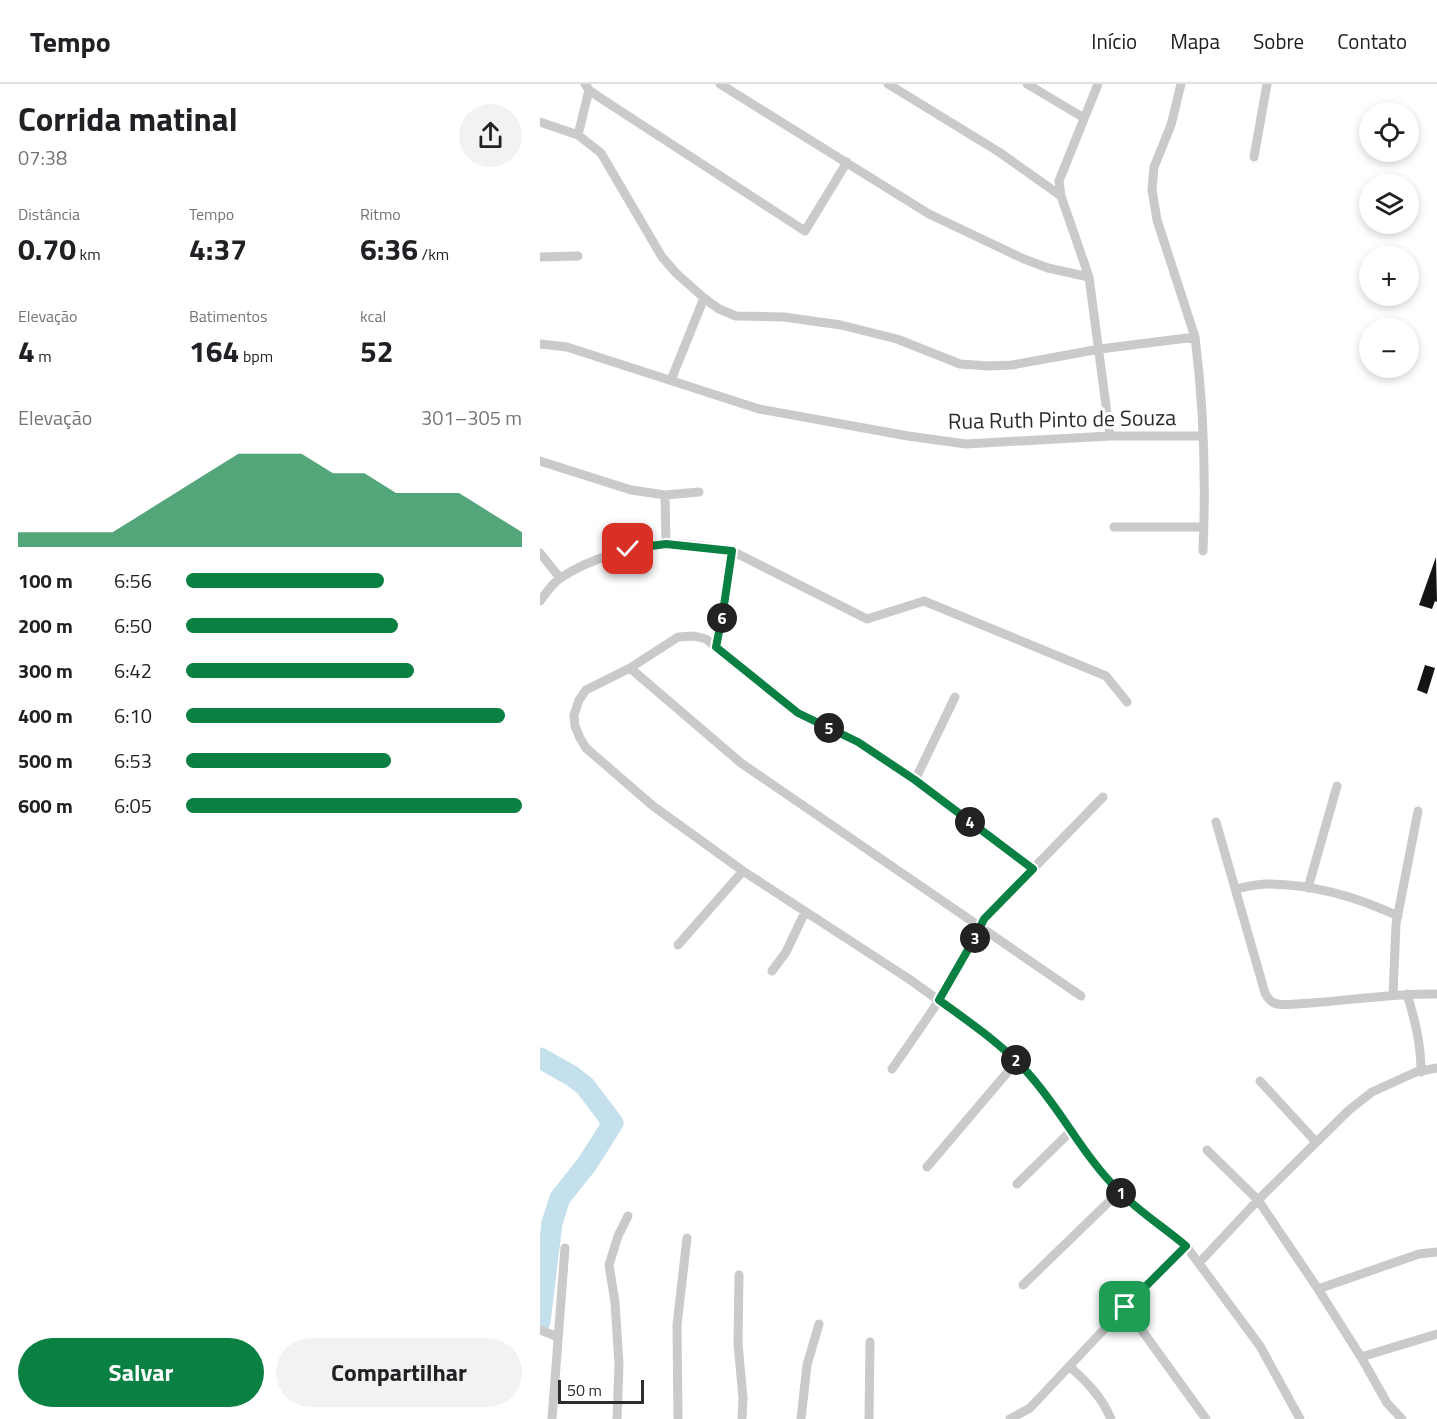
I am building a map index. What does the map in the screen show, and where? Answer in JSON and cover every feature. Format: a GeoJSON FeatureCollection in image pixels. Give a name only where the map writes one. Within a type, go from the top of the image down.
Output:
{"type":"FeatureCollection","features":[{"type":"Feature","properties":{"kind":"street"},"geometry":{"type":"LineString","coordinates":[[720,84],[929,214],[1024,259],[1048,268],[1089,277]]}},
{"type":"Feature","properties":{"kind":"street"},"geometry":{"type":"LineString","coordinates":[[888,84],[999,152],[1061,196]]}},
{"type":"Feature","properties":{"kind":"street"},"geometry":{"type":"LineString","coordinates":[[1027,84],[1084,118]]}},
{"type":"Feature","properties":{"kind":"street"},"geometry":{"type":"LineString","coordinates":[[1098,84],[1060,175],[1061,196],[1089,277],[1110,436]]}},
{"type":"Feature","properties":{"kind":"street"},"geometry":{"type":"LineString","coordinates":[[1181,84],[1171,125],[1154,167],[1152,190],[1157,220],[1195,337],[1199,364],[1206,492],[1203,551]]}},
{"type":"Feature","properties":{"kind":"street"},"geometry":{"type":"LineString","coordinates":[[1254,157],[1267,84]]}},
{"type":"Feature","properties":{"kind":"street"},"geometry":{"type":"LineString","coordinates":[[578,135],[587,87],[805,231],[847,162]]}},
{"type":"Feature","properties":{"kind":"street"},"geometry":{"type":"LineString","coordinates":[[540,122],[578,135],[601,153],[662,257],[704,298],[719,309],[736,316],[784,317],[841,325],[897,339],[960,363],[990,366],[1012,365],[1100,349],[1195,337]]}},
{"type":"Feature","properties":{"kind":"street"},"geometry":{"type":"LineString","coordinates":[[540,257],[578,256]]}},
{"type":"Feature","properties":{"kind":"street"},"geometry":{"type":"LineString","coordinates":[[671,380],[704,298]]}},
{"type":"Feature","properties":{"kind":"street","name":"Rua Ruth Pinto de Souza"},"geometry":{"type":"LineString","coordinates":[[540,344],[567,347],[759,408],[954,443],[1003,443],[1110,436],[1202,436]]}},
{"type":"Feature","properties":{"kind":"street"},"geometry":{"type":"LineString","coordinates":[[540,461],[631,490],[665,495],[699,492]]}},
{"type":"Feature","properties":{"kind":"street"},"geometry":{"type":"LineString","coordinates":[[665,495],[666,544]]}},
{"type":"Feature","properties":{"kind":"street"},"geometry":{"type":"LineString","coordinates":[[1114,527],[1204,527]]}},
{"type":"Feature","properties":{"kind":"street"},"geometry":{"type":"LineString","coordinates":[[540,601],[560,578],[628,549],[666,544],[732,551],[867,619],[924,601],[1106,676],[1127,702]]}},
{"type":"Feature","properties":{"kind":"street"},"geometry":{"type":"LineString","coordinates":[[716,647],[732,551]]}},
{"type":"Feature","properties":{"kind":"street"},"geometry":{"type":"LineString","coordinates":[[540,553],[560,578]]}},
{"type":"Feature","properties":{"kind":"street"},"geometry":{"type":"LineString","coordinates":[[1033,869],[915,780],[858,742],[798,713],[706,639],[694,636],[678,637],[630,668],[586,690],[579,700],[574,715],[575,726],[586,748],[653,807],[743,871],[939,1000],[1017,1061],[1042,1089],[1101,1172],[1119,1192],[1186,1246],[1260,1346],[1300,1419]]}},
{"type":"Feature","properties":{"kind":"street"},"geometry":{"type":"LineString","coordinates":[[630,668],[741,763],[1081,996]]}},
{"type":"Feature","properties":{"kind":"street"},"geometry":{"type":"LineString","coordinates":[[915,780],[955,697]]}},
{"type":"Feature","properties":{"kind":"street"},"geometry":{"type":"LineString","coordinates":[[1308,888],[1337,786]]}},
{"type":"Feature","properties":{"kind":"street"},"geometry":{"type":"LineString","coordinates":[[892,1069],[939,1000],[984,919],[1103,797]]}},
{"type":"Feature","properties":{"kind":"street"},"geometry":{"type":"LineString","coordinates":[[1393,995],[1398,916],[1418,811]]}},
{"type":"Feature","properties":{"kind":"street"},"geometry":{"type":"LineString","coordinates":[[1216,822],[1265,993],[1274,1002],[1306,1003],[1407,994],[1437,994]]}},
{"type":"Feature","properties":{"kind":"street"},"geometry":{"type":"LineString","coordinates":[[678,945],[743,871]]}},
{"type":"Feature","properties":{"kind":"street"},"geometry":{"type":"LineString","coordinates":[[1235,889],[1266,884],[1308,888],[1369,903],[1398,916]]}},
{"type":"Feature","properties":{"kind":"street"},"geometry":{"type":"LineString","coordinates":[[772,971],[786,952],[805,912]]}},
{"type":"Feature","properties":{"kind":"street"},"geometry":{"type":"LineString","coordinates":[[1407,994],[1418,1030],[1420,1072]]}},
{"type":"Feature","properties":{"kind":"street"},"geometry":{"type":"LineString","coordinates":[[927,1167],[1017,1061]]}},
{"type":"Feature","properties":{"kind":"street"},"geometry":{"type":"LineString","coordinates":[[1198,1263],[1349,1110],[1372,1092],[1420,1072],[1437,1068]]}},
{"type":"Feature","properties":{"kind":"street"},"geometry":{"type":"LineString","coordinates":[[1260,1081],[1316,1142]]}},
{"type":"Feature","properties":{"kind":"street"},"geometry":{"type":"LineString","coordinates":[[1017,1184],[1071,1131]]}},
{"type":"Feature","properties":{"kind":"street"},"geometry":{"type":"LineString","coordinates":[[1207,1150],[1258,1200],[1318,1289],[1387,1404],[1402,1419]]}},
{"type":"Feature","properties":{"kind":"street"},"geometry":{"type":"LineString","coordinates":[[1023,1285],[1119,1192]]}},
{"type":"Feature","properties":{"kind":"street"},"geometry":{"type":"LineString","coordinates":[[617,1419],[619,1365],[615,1302],[609,1264],[618,1236],[628,1216]]}},
{"type":"Feature","properties":{"kind":"street"},"geometry":{"type":"LineString","coordinates":[[678,1419],[677,1325],[687,1238]]}},
{"type":"Feature","properties":{"kind":"street"},"geometry":{"type":"LineString","coordinates":[[1010,1419],[1030,1408],[1186,1246]]}},
{"type":"Feature","properties":{"kind":"street"},"geometry":{"type":"LineString","coordinates":[[552,1419],[565,1248]]}},
{"type":"Feature","properties":{"kind":"street"},"geometry":{"type":"LineString","coordinates":[[1318,1289],[1419,1254],[1437,1252]]}},
{"type":"Feature","properties":{"kind":"street"},"geometry":{"type":"LineString","coordinates":[[739,1275],[738,1344],[743,1398],[742,1419]]}},
{"type":"Feature","properties":{"kind":"street"},"geometry":{"type":"LineString","coordinates":[[1125,1307],[1206,1419]]}},
{"type":"Feature","properties":{"kind":"street"},"geometry":{"type":"LineString","coordinates":[[801,1419],[807,1365],[819,1324]]}},
{"type":"Feature","properties":{"kind":"street"},"geometry":{"type":"LineString","coordinates":[[542,1331],[558,1337]]}},
{"type":"Feature","properties":{"kind":"street"},"geometry":{"type":"LineString","coordinates":[[1361,1358],[1437,1334]]}},
{"type":"Feature","properties":{"kind":"street"},"geometry":{"type":"LineString","coordinates":[[869,1419],[870,1342]]}},
{"type":"Feature","properties":{"kind":"street"},"geometry":{"type":"LineString","coordinates":[[1069,1366],[1090,1386],[1106,1406],[1111,1419]]}},
{"type":"Feature","properties":{"kind":"building"},"geometry":{"type":"Polygon","coordinates":[[[1436,557],[1437,602],[1435,601],[1432,609],[1419,605],[1436,557]]]}},
{"type":"Feature","properties":{"kind":"building"},"geometry":{"type":"Polygon","coordinates":[[[1425,665],[1435,668],[1427,694],[1417,690],[1425,665]]]}},
{"type":"Feature","properties":{"kind":"waterway"},"geometry":{"type":"LineString","coordinates":[[540,1058],[585,1086],[613,1123],[587,1164],[560,1198],[552,1223],[540,1322]]}},
{"type":"Feature","properties":{"kind":"route"},"geometry":{"type":"LineString","coordinates":[[628,549],[666,544],[712,547],[732,551],[716,647],[798,713],[858,742],[915,780],[1033,869],[984,919],[939,1000],[1017,1061],[1042,1089],[1101,1172],[1119,1192],[1186,1246],[1125,1307]]}}]}
